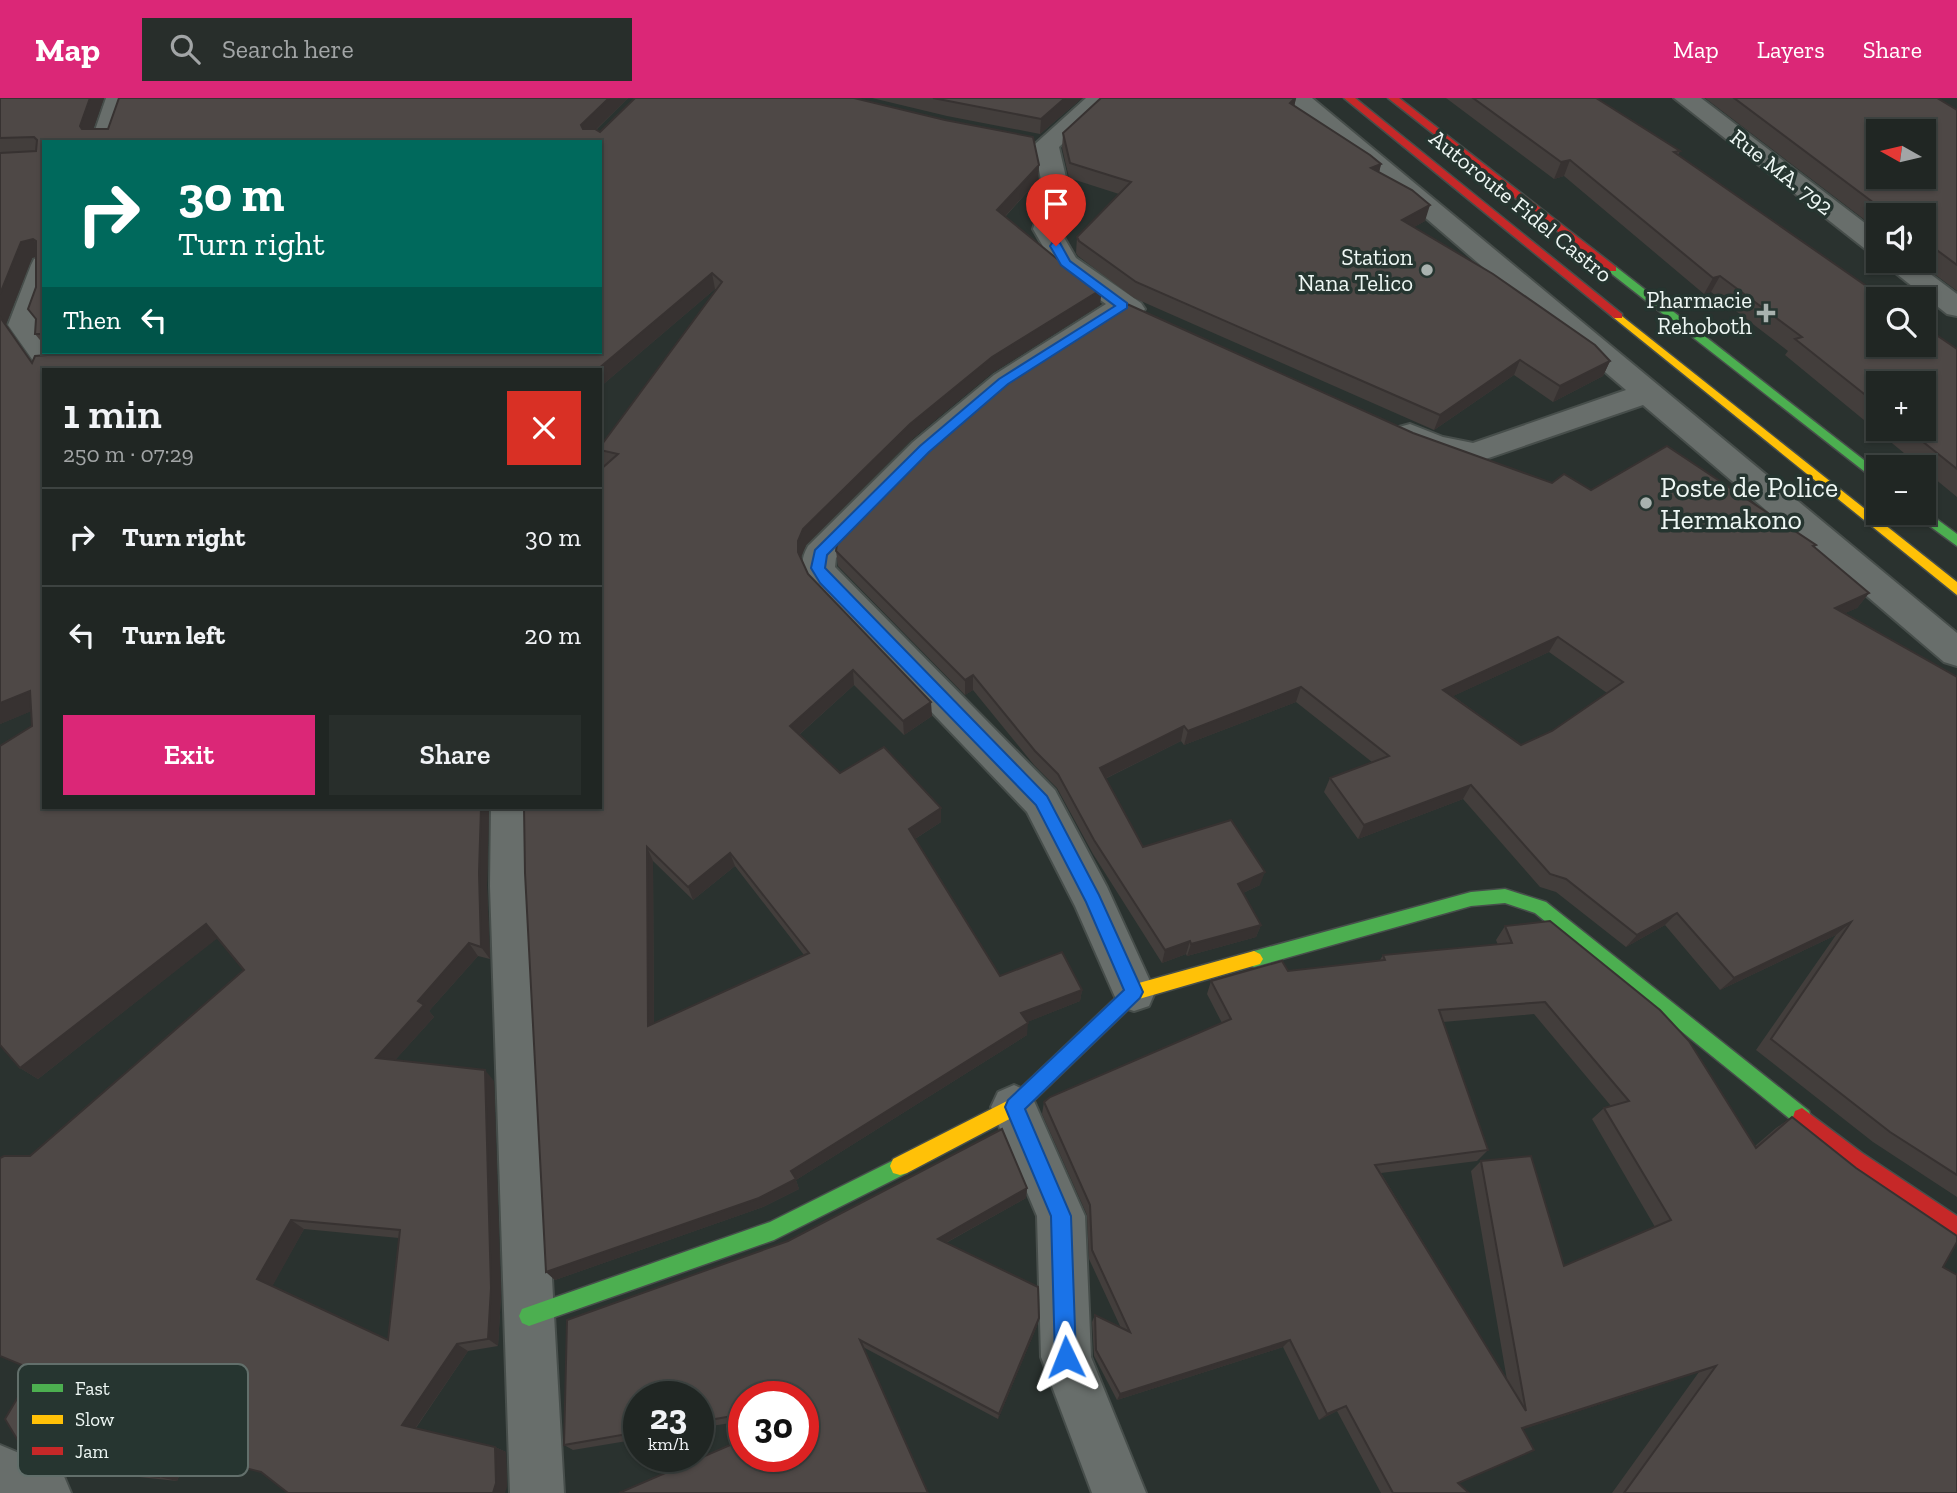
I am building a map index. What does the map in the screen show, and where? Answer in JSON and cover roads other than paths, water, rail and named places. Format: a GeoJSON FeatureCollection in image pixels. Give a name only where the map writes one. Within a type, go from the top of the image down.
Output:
{"type":"FeatureCollection","features":[{"type":"Feature","properties":{"kind":"main road","name":"Autoroute Fidel Castro"},"geometry":{"type":"LineString","coordinates":[[1349,98],[1957,590]]}},
{"type":"Feature","properties":{"kind":"main road","name":"Autoroute Fidel Castro"},"geometry":{"type":"LineString","coordinates":[[1393,98],[1866,469]]}},
{"type":"Feature","properties":{"kind":"main road"},"geometry":{"type":"LineString","coordinates":[[1936,524],[1957,541]]}},
{"type":"Feature","properties":{"kind":"main road"},"geometry":{"type":"LineString","coordinates":[[529,1316],[774,1230],[1014,1107],[1134,992],[1471,899],[1505,896],[1540,907],[1855,1160],[1957,1228]]}},
{"type":"Feature","properties":{"kind":"street"},"geometry":{"type":"LineString","coordinates":[[104,140],[118,98]]}},
{"type":"Feature","properties":{"kind":"street"},"geometry":{"type":"LineString","coordinates":[[1100,98],[1033,142],[1057,195],[1046,229],[1065,263],[1123,306],[1161,323]]}},
{"type":"Feature","properties":{"kind":"street"},"geometry":{"type":"LineString","coordinates":[[1298,98],[1957,653]]}},
{"type":"Feature","properties":{"kind":"street","name":"Rue MA. 792"},"geometry":{"type":"LineString","coordinates":[[1686,98],[1866,237]]}},
{"type":"Feature","properties":{"kind":"street"},"geometry":{"type":"LineString","coordinates":[[42,270],[22,325],[42,353]]}},
{"type":"Feature","properties":{"kind":"street"},"geometry":{"type":"LineString","coordinates":[[1912,273],[1957,308]]}},
{"type":"Feature","properties":{"kind":"street"},"geometry":{"type":"LineString","coordinates":[[1123,306],[1004,382],[924,449],[820,554],[818,568],[825,579],[1041,800],[1093,900],[1134,992]]}},
{"type":"Feature","properties":{"kind":"street"},"geometry":{"type":"LineString","coordinates":[[1386,423],[1436,446],[1474,453],[1647,393]]}},
{"type":"Feature","properties":{"kind":"street"},"geometry":{"type":"LineString","coordinates":[[510,809],[510,886],[537,1493]]}},
{"type":"Feature","properties":{"kind":"street"},"geometry":{"type":"LineString","coordinates":[[1014,1107],[1061,1216],[1066,1357],[1119,1493]]}},
{"type":"Feature","properties":{"kind":"street"},"geometry":{"type":"LineString","coordinates":[[0,1472],[18,1488],[44,1493]]}},
{"type":"Feature","properties":{"kind":"place","name":"Station Nana Telico"},"geometry":{"type":"Point","coordinates":[1427,270]}},
{"type":"Feature","properties":{"kind":"place","name":"Pharmacie Rehoboth"},"geometry":{"type":"Point","coordinates":[1766,313]}},
{"type":"Feature","properties":{"kind":"place","name":"Poste de Police Hermakono"},"geometry":{"type":"Point","coordinates":[1646,503]}}]}
